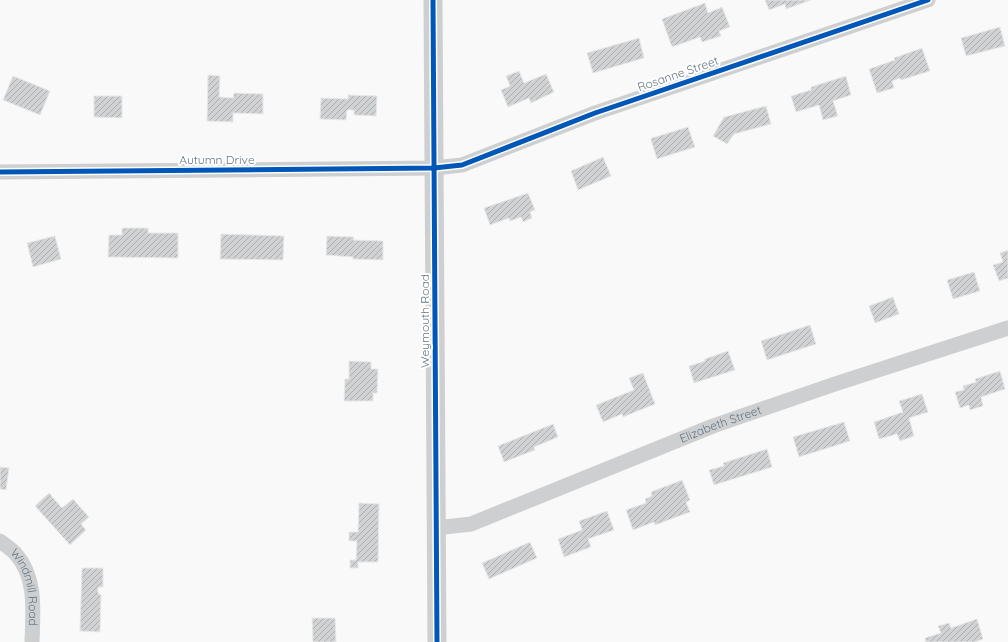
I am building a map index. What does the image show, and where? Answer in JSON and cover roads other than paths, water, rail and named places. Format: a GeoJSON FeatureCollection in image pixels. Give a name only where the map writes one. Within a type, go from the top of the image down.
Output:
{"type":"FeatureCollection","features":[{"type":"Feature","properties":{"kind":"street","name":"Weymouth Road"},"geometry":{"type":"LineString","coordinates":[[433,0],[437,642]]}},
{"type":"Feature","properties":{"kind":"street","name":"Rosanne Street"},"geometry":{"type":"LineString","coordinates":[[434,168],[462,165],[595,113],[928,0]]}},
{"type":"Feature","properties":{"kind":"street","name":"Autumn Drive"},"geometry":{"type":"LineString","coordinates":[[0,172],[434,168]]}},
{"type":"Feature","properties":{"kind":"street","name":"Elizabeth Street"},"geometry":{"type":"LineString","coordinates":[[436,528],[471,524],[713,426],[835,384],[1008,328]]}},
{"type":"Feature","properties":{"kind":"street","name":"Windmill Road"},"geometry":{"type":"LineString","coordinates":[[0,541],[14,553],[25,567],[32,588],[32,642]]}}]}
